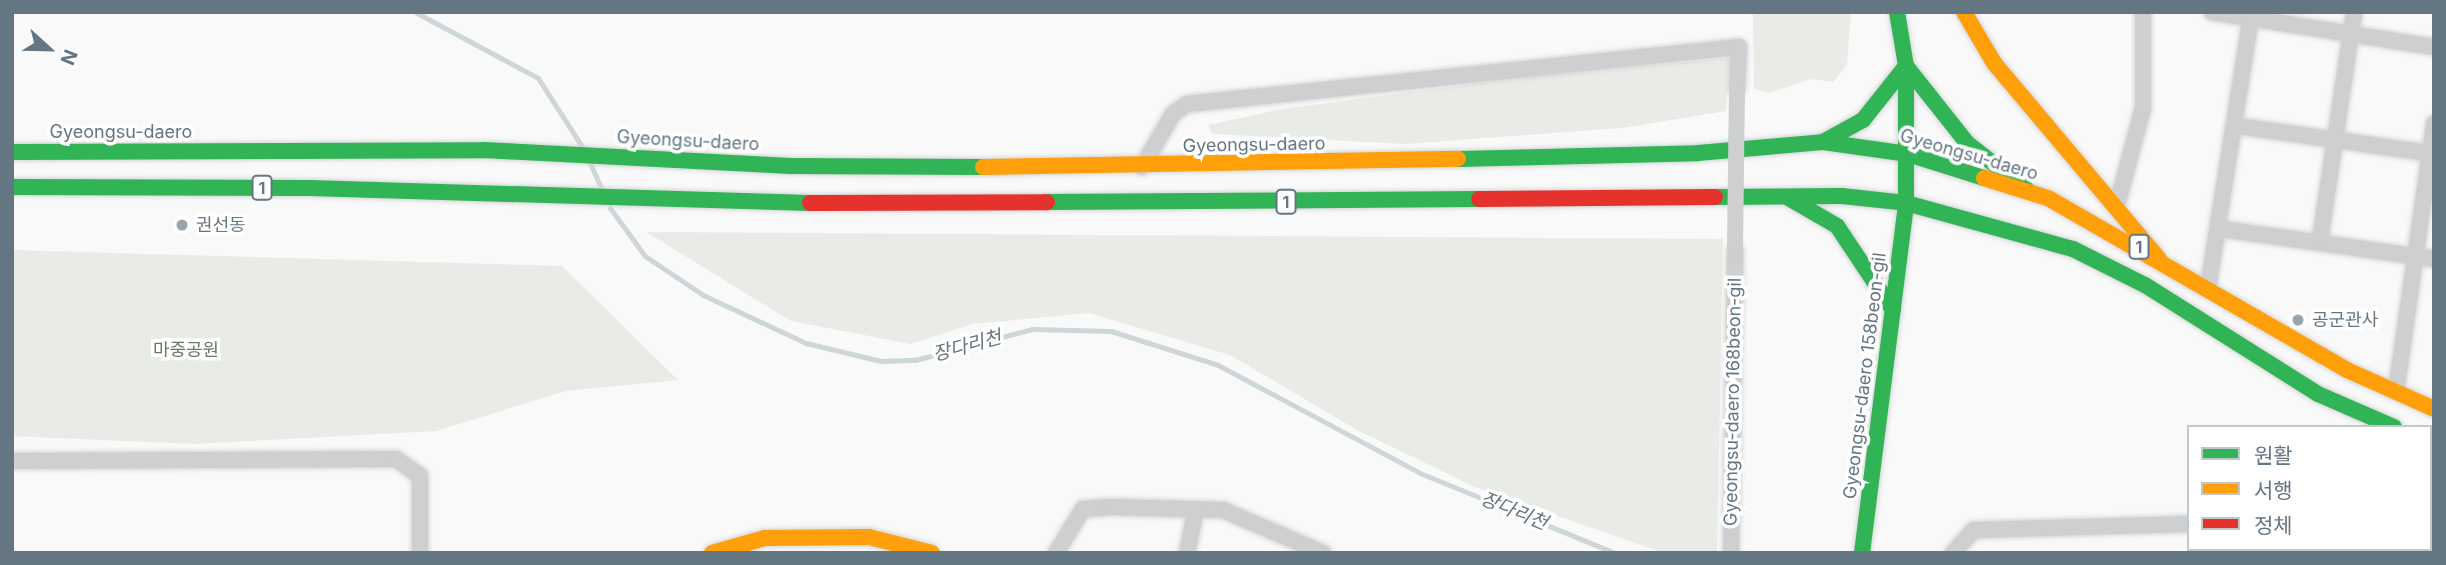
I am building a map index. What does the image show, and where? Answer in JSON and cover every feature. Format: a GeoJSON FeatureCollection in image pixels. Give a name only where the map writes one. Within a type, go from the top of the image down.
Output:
{"type":"FeatureCollection","features":[{"type":"Feature","properties":{"kind":"main road","name":"Gyeongsu-daero 158beon-gil"},"geometry":{"type":"LineString","coordinates":[[1863,553],[1906,203],[1906,66],[1897,12]]}},
{"type":"Feature","properties":{"kind":"main road"},"geometry":{"type":"LineString","coordinates":[[1964,12],[1994,63],[2117,205],[2159,259]]}},
{"type":"Feature","properties":{"kind":"main road"},"geometry":{"type":"LineString","coordinates":[[1823,142],[1863,121],[1888,96],[1906,66],[1967,143],[2030,192]]}},
{"type":"Feature","properties":{"kind":"main road","name":"Gyeongsu-daero"},"geometry":{"type":"LineString","coordinates":[[12,152],[484,150],[791,166],[1142,167],[1698,153],[1823,142],[1908,154],[2030,192],[2159,259],[2396,392],[2434,409]]}},
{"type":"Feature","properties":{"kind":"main road","name":"1"},"geometry":{"type":"LineString","coordinates":[[12,187],[511,196],[666,202],[1787,197],[1906,203],[2073,249],[2145,285],[2318,394],[2389,425]]}},
{"type":"Feature","properties":{"kind":"main road"},"geometry":{"type":"LineString","coordinates":[[1787,197],[1837,226],[1893,310]]}},
{"type":"Feature","properties":{"kind":"main road"},"geometry":{"type":"LineString","coordinates":[[712,553],[765,538],[869,537],[932,553]]}},
{"type":"Feature","properties":{"kind":"street"},"geometry":{"type":"LineString","coordinates":[[2117,205],[2143,108],[2143,12]]}},
{"type":"Feature","properties":{"kind":"street"},"geometry":{"type":"LineString","coordinates":[[2320,240],[2354,12]]}},
{"type":"Feature","properties":{"kind":"street"},"geometry":{"type":"LineString","coordinates":[[2223,14],[2250,22],[2434,47]]}},
{"type":"Feature","properties":{"kind":"street"},"geometry":{"type":"LineString","coordinates":[[2208,288],[2238,126],[2250,22]]}},
{"type":"Feature","properties":{"kind":"street","name":"Gyeongsu-daero 168beon-gil"},"geometry":{"type":"LineString","coordinates":[[1142,167],[1173,114],[1187,104],[1739,47],[1731,553]]}},
{"type":"Feature","properties":{"kind":"street"},"geometry":{"type":"LineString","coordinates":[[2396,392],[2434,124]]}},
{"type":"Feature","properties":{"kind":"street"},"geometry":{"type":"LineString","coordinates":[[2238,126],[2431,153]]}},
{"type":"Feature","properties":{"kind":"street"},"geometry":{"type":"LineString","coordinates":[[2221,229],[2320,240],[2434,259]]}},
{"type":"Feature","properties":{"kind":"street"},"geometry":{"type":"LineString","coordinates":[[12,461],[396,459],[420,476],[420,553]]}},
{"type":"Feature","properties":{"kind":"street"},"geometry":{"type":"LineString","coordinates":[[1056,553],[1083,509],[1223,510],[1323,553]]}},
{"type":"Feature","properties":{"kind":"street"},"geometry":{"type":"LineString","coordinates":[[1187,553],[1196,509]]}},
{"type":"Feature","properties":{"kind":"street"},"geometry":{"type":"LineString","coordinates":[[1953,553],[1974,530],[2187,524]]}},
{"type":"Feature","properties":{"kind":"green space"},"geometry":{"type":"Polygon","coordinates":[[[1753,12],[1851,12],[1847,65],[1833,82],[1811,79],[1770,93],[1754,89],[1753,12]]]}},
{"type":"Feature","properties":{"kind":"green space"},"geometry":{"type":"Polygon","coordinates":[[[1730,58],[1726,111],[1622,128],[1405,144],[1213,134],[1208,125],[1282,109],[1563,72],[1730,58]]]}},
{"type":"Feature","properties":{"kind":"green space"},"geometry":{"type":"Polygon","coordinates":[[[646,232],[1723,239],[1717,553],[1664,553],[1475,487],[1357,430],[1230,355],[1089,313],[972,324],[911,344],[791,321],[646,232]]]}},
{"type":"Feature","properties":{"kind":"green space","name":"마중공원"},"geometry":{"type":"Polygon","coordinates":[[[12,250],[562,266],[678,380],[566,391],[436,431],[194,444],[12,436],[12,250]]]}},
{"type":"Feature","properties":{"kind":"waterway","name":"장다리천"},"geometry":{"type":"LineString","coordinates":[[415,12],[538,78],[583,148]]}},
{"type":"Feature","properties":{"kind":"waterway","name":"장다리천"},"geometry":{"type":"LineString","coordinates":[[590,163],[603,192]]}},
{"type":"Feature","properties":{"kind":"waterway","name":"장다리천"},"geometry":{"type":"LineString","coordinates":[[610,208],[645,256],[703,295],[806,343],[881,361],[915,360],[1032,329],[1111,331],[1218,365],[1420,473],[1615,553]]}},
{"type":"Feature","properties":{"kind":"traffic: fast"},"geometry":{"type":"LineString","coordinates":[[1862,553],[1906,203],[1906,66],[1897,12]]}},
{"type":"Feature","properties":{"kind":"traffic: fast"},"geometry":{"type":"LineString","coordinates":[[1906,66],[1967,143],[2027,190]]}},
{"type":"Feature","properties":{"kind":"traffic: fast"},"geometry":{"type":"LineString","coordinates":[[1823,142],[1863,120],[1906,66]]}},
{"type":"Feature","properties":{"kind":"traffic: fast"},"geometry":{"type":"LineString","coordinates":[[1458,159],[1698,153],[1823,142],[1908,154],[1984,178]]}},
{"type":"Feature","properties":{"kind":"traffic: fast"},"geometry":{"type":"LineString","coordinates":[[12,152],[484,150],[791,166],[983,167]]}},
{"type":"Feature","properties":{"kind":"traffic: fast"},"geometry":{"type":"LineString","coordinates":[[12,187],[310,188],[810,203]]}},
{"type":"Feature","properties":{"kind":"traffic: fast"},"geometry":{"type":"LineString","coordinates":[[1715,197],[1842,196],[1906,203],[2073,249],[2145,285],[2318,394],[2389,425]]}},
{"type":"Feature","properties":{"kind":"traffic: fast"},"geometry":{"type":"LineString","coordinates":[[1787,197],[1837,226],[1893,310]]}},
{"type":"Feature","properties":{"kind":"traffic: fast"},"geometry":{"type":"LineString","coordinates":[[1047,202],[1479,199]]}},
{"type":"Feature","properties":{"kind":"traffic: slow"},"geometry":{"type":"LineString","coordinates":[[1964,12],[1994,63],[2159,259]]}},
{"type":"Feature","properties":{"kind":"traffic: slow"},"geometry":{"type":"LineString","coordinates":[[983,167],[1458,159]]}},
{"type":"Feature","properties":{"kind":"traffic: slow"},"geometry":{"type":"LineString","coordinates":[[1984,178],[2048,198],[2347,370],[2434,409]]}},
{"type":"Feature","properties":{"kind":"traffic: slow"},"geometry":{"type":"LineString","coordinates":[[712,553],[765,538],[869,537],[932,553]]}},
{"type":"Feature","properties":{"kind":"traffic: jam"},"geometry":{"type":"LineString","coordinates":[[1479,199],[1715,197]]}},
{"type":"Feature","properties":{"kind":"traffic: jam"},"geometry":{"type":"LineString","coordinates":[[810,203],[1047,202]]}},
{"type":"Feature","properties":{"kind":"place","name":"권선동"},"geometry":{"type":"Point","coordinates":[182,225]}},
{"type":"Feature","properties":{"kind":"place","name":"공군관사"},"geometry":{"type":"Point","coordinates":[2298,320]}}]}
